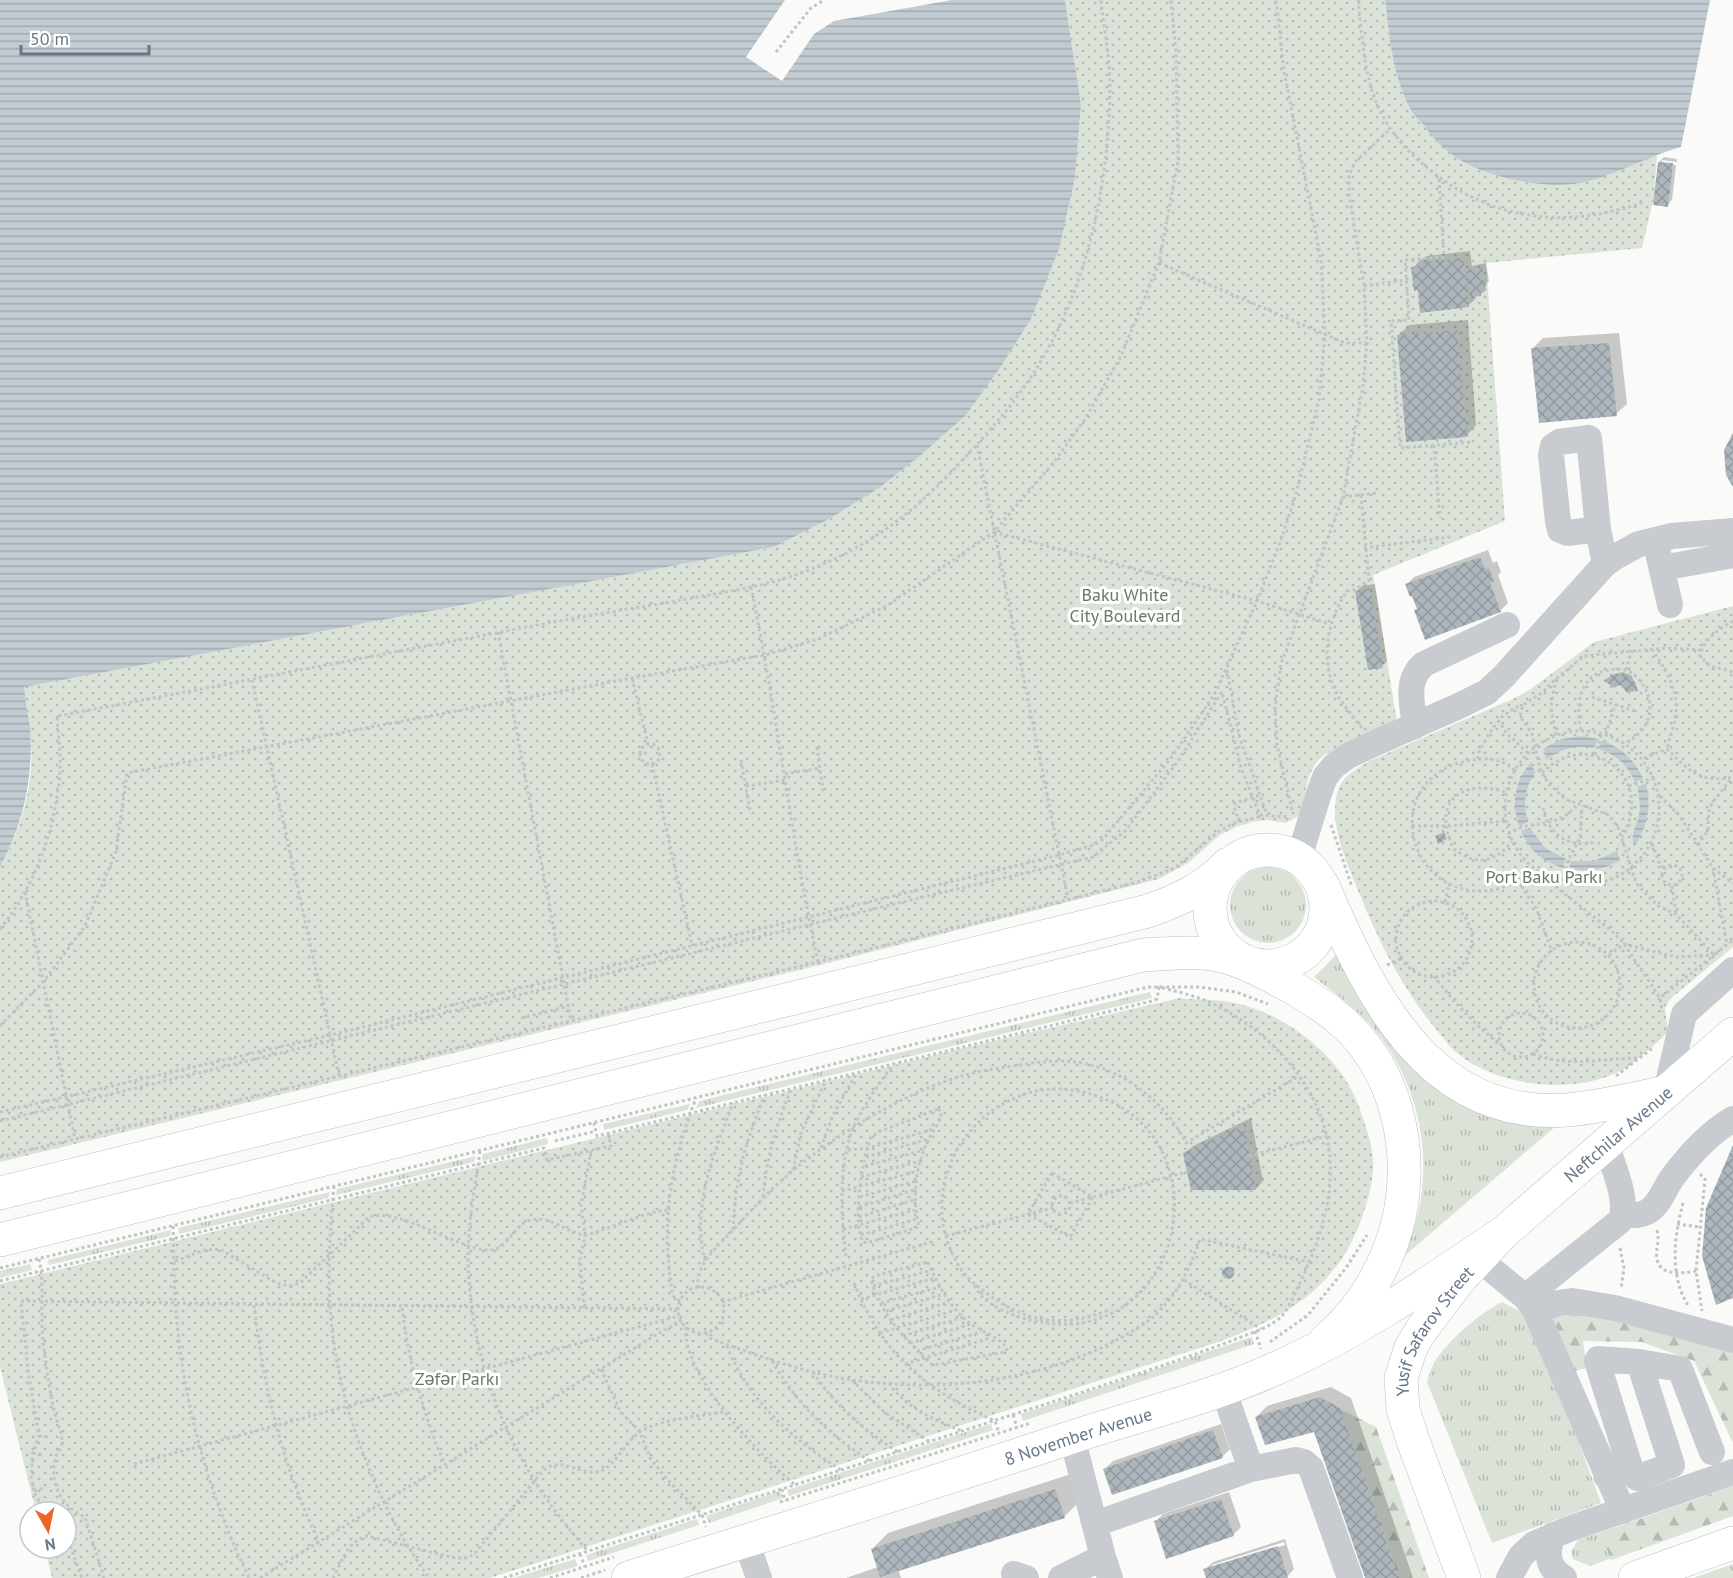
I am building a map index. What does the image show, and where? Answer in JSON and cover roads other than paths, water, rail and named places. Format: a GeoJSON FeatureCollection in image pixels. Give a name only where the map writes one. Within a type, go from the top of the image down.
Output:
{"type":"FeatureCollection","features":[{"type":"Feature","properties":{"kind":"main road"},"geometry":{"type":"LineString","coordinates":[[0,1193],[1148,911],[1176,902],[1215,878],[1228,864],[1244,854],[1263,849],[1281,850],[1299,858],[1313,870],[1323,886],[1348,946],[1383,1006],[1415,1048],[1439,1072],[1464,1088],[1495,1101],[1529,1108],[1566,1110],[1612,1104],[1666,1092]]}},
{"type":"Feature","properties":{"kind":"main road"},"geometry":{"type":"LineString","coordinates":[[1228,864],[1216,880],[1210,899],[1210,919],[1217,937],[1230,953],[1321,1005],[1359,1039],[1374,1058],[1385,1078],[1401,1130],[1404,1168],[1403,1196],[1393,1243],[1386,1261],[1364,1299],[1347,1321],[1313,1351]]}},
{"type":"Feature","properties":{"kind":"main road"},"geometry":{"type":"LineString","coordinates":[[0,1240],[1143,956],[1181,953],[1210,954],[1266,967],[1285,964],[1303,956],[1310,949],[1325,924],[1327,905],[1323,886]]}},
{"type":"Feature","properties":{"kind":"main road","name":"Neftchilar Avenue"},"geometry":{"type":"LineString","coordinates":[[1503,1233],[1666,1092],[1726,1047]]}},
{"type":"Feature","properties":{"kind":"main road","name":"8 November Avenue"},"geometry":{"type":"LineString","coordinates":[[623,1567],[746,1541],[1269,1372],[1313,1351],[1396,1304],[1503,1233]]}},
{"type":"Feature","properties":{"kind":"main road","name":"Yusif Safarov Street"},"geometry":{"type":"LineString","coordinates":[[1464,1578],[1408,1426],[1401,1395],[1401,1378],[1411,1347],[1422,1329],[1459,1280],[1503,1233]]}},
{"type":"Feature","properties":{"kind":"main road"},"geometry":{"type":"LineString","coordinates":[[1635,1578],[1733,1542]]}},
{"type":"Feature","properties":{"kind":"street"},"geometry":{"type":"LineString","coordinates":[[1598,529],[1605,564]]}},
{"type":"Feature","properties":{"kind":"street"},"geometry":{"type":"LineString","coordinates":[[1299,858],[1325,777],[1334,766],[1348,756],[1487,692],[1605,564],[1647,536],[1733,531]]}},
{"type":"Feature","properties":{"kind":"street"},"geometry":{"type":"LineString","coordinates":[[1647,536],[1662,568],[1670,605]]}},
{"type":"Feature","properties":{"kind":"street"},"geometry":{"type":"LineString","coordinates":[[1662,568],[1733,555]]}},
{"type":"Feature","properties":{"kind":"street"},"geometry":{"type":"LineString","coordinates":[[1415,726],[1411,696],[1411,682],[1415,671],[1424,664],[1507,625]]}},
{"type":"Feature","properties":{"kind":"street"},"geometry":{"type":"LineString","coordinates":[[1666,1092],[1684,1014],[1723,962]]}},
{"type":"Feature","properties":{"kind":"street"},"geometry":{"type":"LineString","coordinates":[[1530,1304],[1622,1218],[1649,1212],[1690,1155],[1716,1129],[1733,1119]]}},
{"type":"Feature","properties":{"kind":"street"},"geometry":{"type":"LineString","coordinates":[[1606,1144],[1624,1202],[1622,1218]]}},
{"type":"Feature","properties":{"kind":"street"},"geometry":{"type":"LineString","coordinates":[[1479,1259],[1530,1304],[1618,1472],[1637,1478],[1672,1465],[1639,1362]]}},
{"type":"Feature","properties":{"kind":"street"},"geometry":{"type":"LineString","coordinates":[[1530,1304],[1572,1301],[1692,1321],[1733,1340]]}},
{"type":"Feature","properties":{"kind":"street"},"geometry":{"type":"LineString","coordinates":[[1623,1511],[1598,1359],[1639,1362],[1680,1369],[1712,1452]]}},
{"type":"Feature","properties":{"kind":"street"},"geometry":{"type":"LineString","coordinates":[[1229,1406],[1251,1469]]}},
{"type":"Feature","properties":{"kind":"street"},"geometry":{"type":"LineString","coordinates":[[1061,1578],[1107,1567],[1072,1437]]}},
{"type":"Feature","properties":{"kind":"street"},"geometry":{"type":"LineString","coordinates":[[1095,1524],[1251,1469],[1296,1460],[1304,1462],[1311,1468],[1350,1578]]}},
{"type":"Feature","properties":{"kind":"street"},"geometry":{"type":"LineString","coordinates":[[1509,1578],[1521,1556],[1534,1544],[1553,1535],[1733,1472]]}},
{"type":"Feature","properties":{"kind":"street"},"geometry":{"type":"LineString","coordinates":[[1553,1535],[1548,1547],[1548,1558],[1553,1568],[1564,1578]]}},
{"type":"Feature","properties":{"kind":"street"},"geometry":{"type":"LineString","coordinates":[[746,1541],[759,1578]]}},
{"type":"Feature","properties":{"kind":"park label","name":"Baku White City Boulevard"},"geometry":{"type":"Point","coordinates":[1125,604]}},
{"type":"Feature","properties":{"kind":"park label","name":"Port Baku Parkı"},"geometry":{"type":"Point","coordinates":[1544,876]}},
{"type":"Feature","properties":{"kind":"park label","name":"Zəfər Parkı"},"geometry":{"type":"Point","coordinates":[457,1378]}}]}
